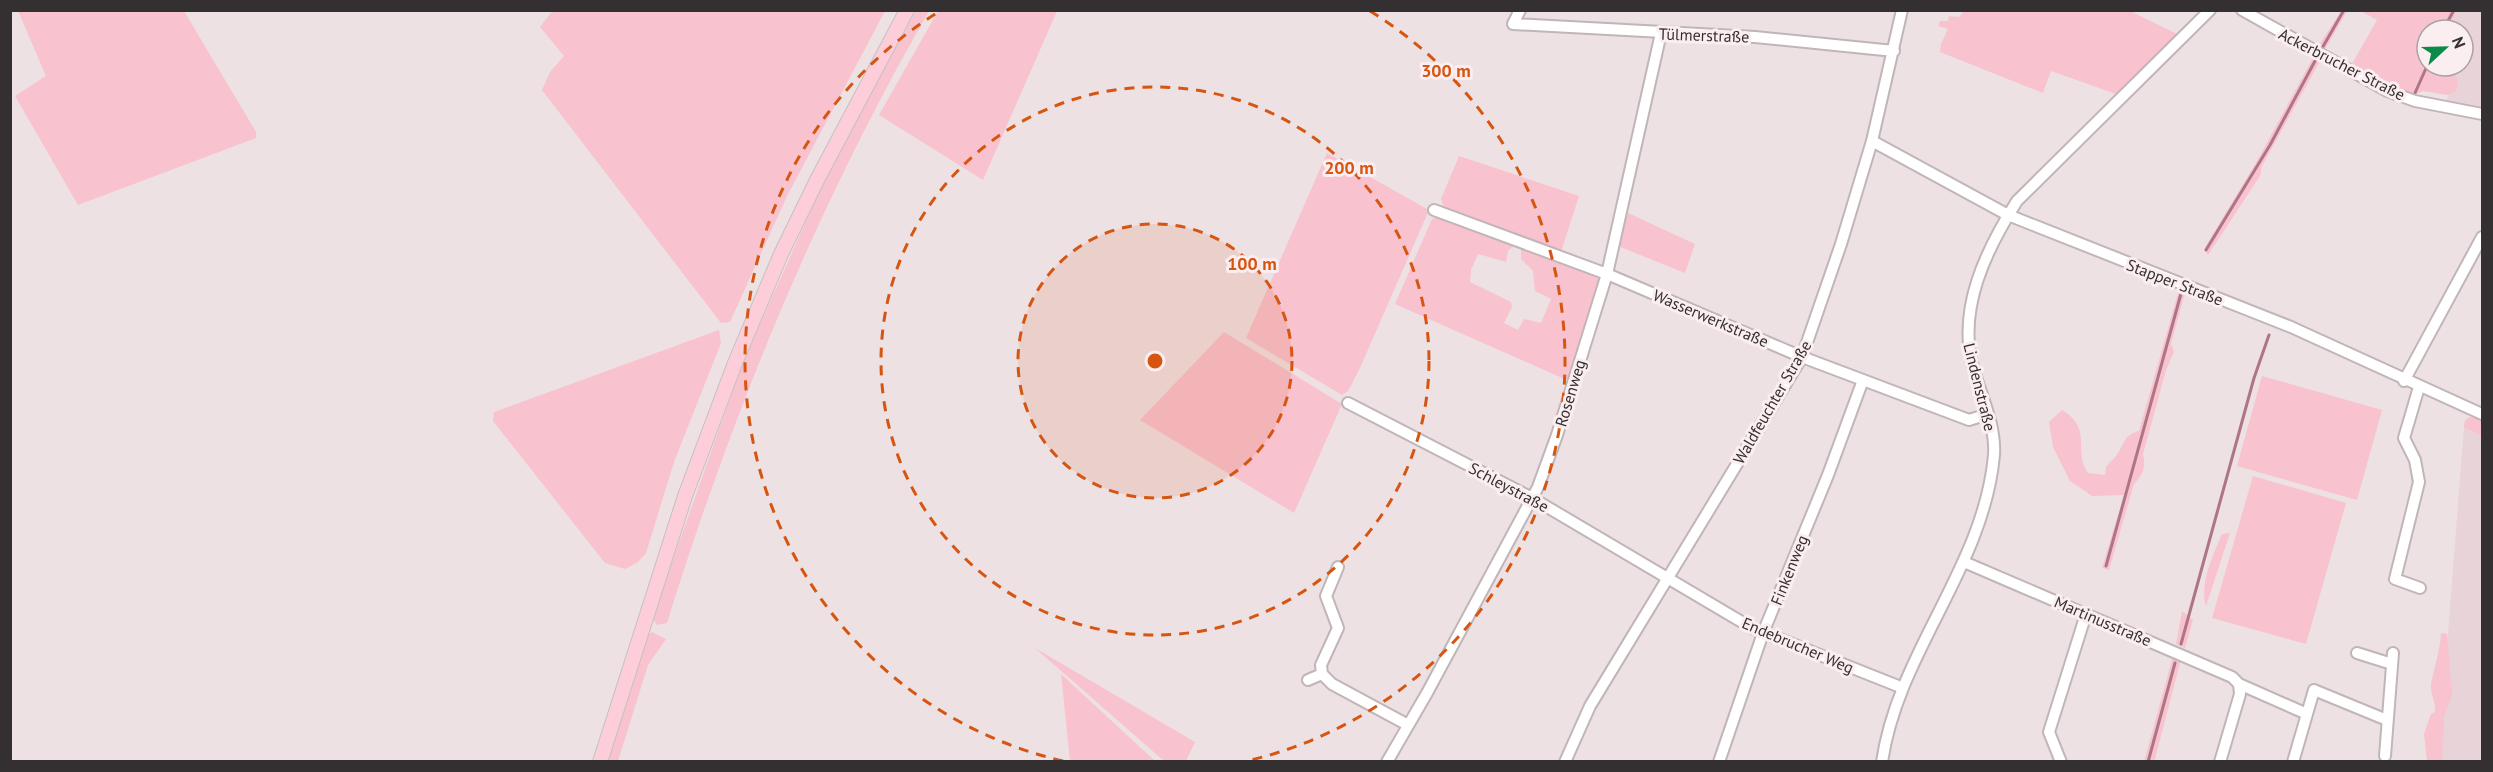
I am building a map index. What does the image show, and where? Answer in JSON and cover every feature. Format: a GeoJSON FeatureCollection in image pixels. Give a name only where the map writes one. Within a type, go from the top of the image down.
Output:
{"type":"FeatureCollection","features":[{"type":"Feature","properties":{"kind":"main road"},"geometry":{"type":"LineString","coordinates":[[600,762],[685,496],[735,363],[781,254],[817,180],[907,10]]}},
{"type":"Feature","properties":{"kind":"street","name":"Tülmerstraße"},"geometry":{"type":"LineString","coordinates":[[1521,10],[1514,24],[1778,39],[1894,51]]}},
{"type":"Feature","properties":{"kind":"street","name":"Waldfeuchter Straße"},"geometry":{"type":"LineString","coordinates":[[1565,762],[1590,706],[1666,576],[1802,357],[1841,244],[1872,141],[1902,10]]}},
{"type":"Feature","properties":{"kind":"street","name":"Lindenstraße"},"geometry":{"type":"LineString","coordinates":[[1882,762],[1892,716],[1903,688],[1974,538],[1994,456],[1993,436],[1988,414],[1972,366],[1967,338],[1969,315],[1978,278],[2008,215],[2037,178],[2198,26],[2210,10]]}},
{"type":"Feature","properties":{"kind":"street","name":"Ackerbrucher Straße"},"geometry":{"type":"LineString","coordinates":[[2242,10],[2387,91],[2415,101],[2482,114]]}},
{"type":"Feature","properties":{"kind":"street","name":"Rosenweg"},"geometry":{"type":"LineString","coordinates":[[1387,762],[1533,498],[1557,435],[1607,274],[1661,33]]}},
{"type":"Feature","properties":{"kind":"street","name":"Stapper Straße"},"geometry":{"type":"LineString","coordinates":[[1872,141],[2008,215],[2291,327],[2404,381],[2482,414]]}},
{"type":"Feature","properties":{"kind":"street","name":"Wasserwerkstraße"},"geometry":{"type":"LineString","coordinates":[[1434,210],[1607,274],[1802,357],[1969,420],[1988,414]]}},
{"type":"Feature","properties":{"kind":"street"},"geometry":{"type":"LineString","coordinates":[[2404,381],[2482,237]]}},
{"type":"Feature","properties":{"kind":"street","name":"Finkenweg"},"geometry":{"type":"LineString","coordinates":[[1719,762],[1763,633],[1828,476],[1863,380]]}},
{"type":"Feature","properties":{"kind":"street"},"geometry":{"type":"LineString","coordinates":[[2419,387],[2404,438],[2415,460],[2419,482],[2395,579],[2420,588]]}},
{"type":"Feature","properties":{"kind":"street","name":"Schleystraße"},"geometry":{"type":"LineString","coordinates":[[1348,403],[1533,498],[1666,576]]}},
{"type":"Feature","properties":{"kind":"street","name":"Martinusstraße"},"geometry":{"type":"LineString","coordinates":[[1964,562],[2213,668],[2232,677],[2239,684],[2307,714]]}},
{"type":"Feature","properties":{"kind":"street"},"geometry":{"type":"LineString","coordinates":[[1338,567],[1326,596],[1338,628],[1321,665],[1322,674],[1332,684],[1408,725]]}},
{"type":"Feature","properties":{"kind":"street","name":"Endebrucher Weg"},"geometry":{"type":"LineString","coordinates":[[1666,576],[1763,633],[1903,688]]}},
{"type":"Feature","properties":{"kind":"street"},"geometry":{"type":"LineString","coordinates":[[2061,762],[2049,732],[2086,614]]}},
{"type":"Feature","properties":{"kind":"street"},"geometry":{"type":"LineString","coordinates":[[2357,654],[2392,658],[2385,756]]}},
{"type":"Feature","properties":{"kind":"street"},"geometry":{"type":"LineString","coordinates":[[1308,680],[1322,674]]}},
{"type":"Feature","properties":{"kind":"street"},"geometry":{"type":"LineString","coordinates":[[2220,762],[2239,698],[2239,684]]}},
{"type":"Feature","properties":{"kind":"street"},"geometry":{"type":"LineString","coordinates":[[2293,762],[2314,690],[2387,720]]}},
{"type":"Feature","properties":{"kind":"shaded area"},"geometry":{"type":"Polygon","coordinates":[[[553,10],[885,11],[787,196],[730,322],[721,323],[542,90],[550,72],[564,56],[540,27],[553,10]]]}},
{"type":"Feature","properties":{"kind":"shaded area"},"geometry":{"type":"Polygon","coordinates":[[[2128,10],[2177,34],[2116,94],[2051,71],[2043,93],[1940,52],[1948,29],[1938,26],[1940,21],[1948,21],[1949,16],[1959,17],[1964,11],[2128,10]]]}},
{"type":"Feature","properties":{"kind":"shaded area"},"geometry":{"type":"Polygon","coordinates":[[[18,11],[184,11],[256,132],[256,138],[78,205],[15,96],[46,76],[18,11]]]}},
{"type":"Feature","properties":{"kind":"shaded area"},"geometry":{"type":"Polygon","coordinates":[[[916,11],[929,11],[851,158],[815,233],[781,310],[720,465],[667,623],[657,625],[654,621],[654,613],[743,362],[829,170],[916,11]]]}},
{"type":"Feature","properties":{"kind":"shaded area"},"geometry":{"type":"Polygon","coordinates":[[[938,11],[1057,11],[983,180],[879,115],[938,11]]]}},
{"type":"Feature","properties":{"kind":"shaded area"},"geometry":{"type":"Polygon","coordinates":[[[2341,11],[2347,11],[2324,51],[2318,47],[2341,11]]]}},
{"type":"Feature","properties":{"kind":"shaded area"},"geometry":{"type":"Polygon","coordinates":[[[2361,11],[2457,11],[2453,18],[2415,18],[2415,78],[2457,78],[2456,92],[2447,95],[2423,91],[2413,95],[2402,94],[2352,64],[2377,20],[2361,11]]]}},
{"type":"Feature","properties":{"kind":"shaded area"},"geometry":{"type":"Polygon","coordinates":[[[2457,11],[2482,11],[2482,109],[2446,102],[2449,94],[2456,92],[2455,78],[2475,78],[2475,18],[2453,18],[2457,11]]]}},
{"type":"Feature","properties":{"kind":"shaded area"},"geometry":{"type":"Polygon","coordinates":[[[2314,56],[2321,59],[2262,166],[2260,176],[2208,255],[2204,249],[2257,161],[2314,56]]]}},
{"type":"Feature","properties":{"kind":"shaded area"},"geometry":{"type":"Polygon","coordinates":[[[1327,153],[1429,210],[1360,368],[1348,391],[1342,395],[1246,338],[1327,153]]]}},
{"type":"Feature","properties":{"kind":"shaded area"},"geometry":{"type":"Polygon","coordinates":[[[1459,156],[1579,196],[1561,252],[1445,210],[1441,199],[1459,156]]]}},
{"type":"Feature","properties":{"kind":"shaded area"},"geometry":{"type":"Polygon","coordinates":[[[1628,213],[1695,244],[1685,273],[1618,246],[1628,213]]]}},
{"type":"Feature","properties":{"kind":"shaded area"},"geometry":{"type":"Polygon","coordinates":[[[1437,217],[1514,246],[1508,251],[1506,262],[1478,254],[1471,270],[1470,282],[1511,302],[1512,307],[1504,323],[1518,330],[1524,319],[1541,323],[1551,299],[1535,291],[1533,271],[1521,259],[1521,248],[1595,272],[1599,277],[1569,381],[1395,304],[1432,219],[1437,217]]]}},
{"type":"Feature","properties":{"kind":"shaded area"},"geometry":{"type":"Polygon","coordinates":[[[2180,286],[2186,289],[2171,344],[2174,352],[2166,370],[2143,454],[2143,470],[2134,484],[2109,570],[2102,568],[2124,495],[2092,496],[2070,481],[2053,447],[2049,422],[2062,410],[2072,417],[2080,432],[2082,456],[2088,473],[2105,475],[2106,467],[2127,438],[2139,431],[2180,286]]]}},
{"type":"Feature","properties":{"kind":"shaded area"},"geometry":{"type":"Polygon","coordinates":[[[719,330],[721,343],[674,462],[646,553],[638,562],[625,569],[605,563],[493,421],[494,412],[719,330]]]}},
{"type":"Feature","properties":{"kind":"shaded area"},"geometry":{"type":"Polygon","coordinates":[[[1224,332],[1342,404],[1294,513],[1140,420],[1224,332]]]}},
{"type":"Feature","properties":{"kind":"shaded area"},"geometry":{"type":"Polygon","coordinates":[[[2262,376],[2382,410],[2357,500],[2237,466],[2262,376]]]}},
{"type":"Feature","properties":{"kind":"shaded area"},"geometry":{"type":"Polygon","coordinates":[[[2470,417],[2482,420],[2482,761],[2438,762],[2464,427],[2465,420],[2470,417]]]}},
{"type":"Feature","properties":{"kind":"shaded area"},"geometry":{"type":"Polygon","coordinates":[[[2470,417],[2482,420],[2482,436],[2464,427],[2465,420],[2470,417]]]}},
{"type":"Feature","properties":{"kind":"shaded area"},"geometry":{"type":"Polygon","coordinates":[[[2253,476],[2346,503],[2306,644],[2212,618],[2253,476]]]}},
{"type":"Feature","properties":{"kind":"shaded area"},"geometry":{"type":"Polygon","coordinates":[[[2230,533],[2206,606],[2204,588],[2208,570],[2222,534],[2230,533]]]}},
{"type":"Feature","properties":{"kind":"shaded area"},"geometry":{"type":"Polygon","coordinates":[[[2182,611],[2193,620],[2185,648],[2176,644],[2182,611]]]}},
{"type":"Feature","properties":{"kind":"shaded area"},"geometry":{"type":"Polygon","coordinates":[[[652,632],[666,639],[648,665],[618,761],[606,762],[644,638],[652,632]]]}},
{"type":"Feature","properties":{"kind":"shaded area"},"geometry":{"type":"Polygon","coordinates":[[[2441,633],[2447,634],[2452,695],[2444,716],[2442,761],[2427,761],[2424,734],[2431,714],[2435,712],[2431,684],[2441,633]]]}},
{"type":"Feature","properties":{"kind":"shaded area"},"geometry":{"type":"Polygon","coordinates":[[[1035,648],[1195,742],[1186,761],[1164,761],[1035,648]]]}},
{"type":"Feature","properties":{"kind":"shaded area"},"geometry":{"type":"Polygon","coordinates":[[[2173,656],[2181,659],[2155,759],[2144,762],[2173,656]]]}},
{"type":"Feature","properties":{"kind":"shaded area"},"geometry":{"type":"Polygon","coordinates":[[[1061,674],[1155,761],[1070,761],[1061,674]]]}},
{"type":"Feature","properties":{"kind":"waterway"},"geometry":{"type":"LineString","coordinates":[[2321,50],[2344,10]]}},
{"type":"Feature","properties":{"kind":"waterway"},"geometry":{"type":"LineString","coordinates":[[2450,18],[2454,10]]}},
{"type":"Feature","properties":{"kind":"waterway"},"geometry":{"type":"LineString","coordinates":[[2206,250],[2270,145],[2315,61]]}},
{"type":"Feature","properties":{"kind":"waterway"},"geometry":{"type":"LineString","coordinates":[[2415,93],[2422,78]]}},
{"type":"Feature","properties":{"kind":"waterway"},"geometry":{"type":"LineString","coordinates":[[2106,566],[2182,290]]}},
{"type":"Feature","properties":{"kind":"waterway"},"geometry":{"type":"LineString","coordinates":[[2181,644],[2254,378],[2269,335]]}},
{"type":"Feature","properties":{"kind":"waterway"},"geometry":{"type":"LineString","coordinates":[[2148,762],[2175,663]]}}]}
